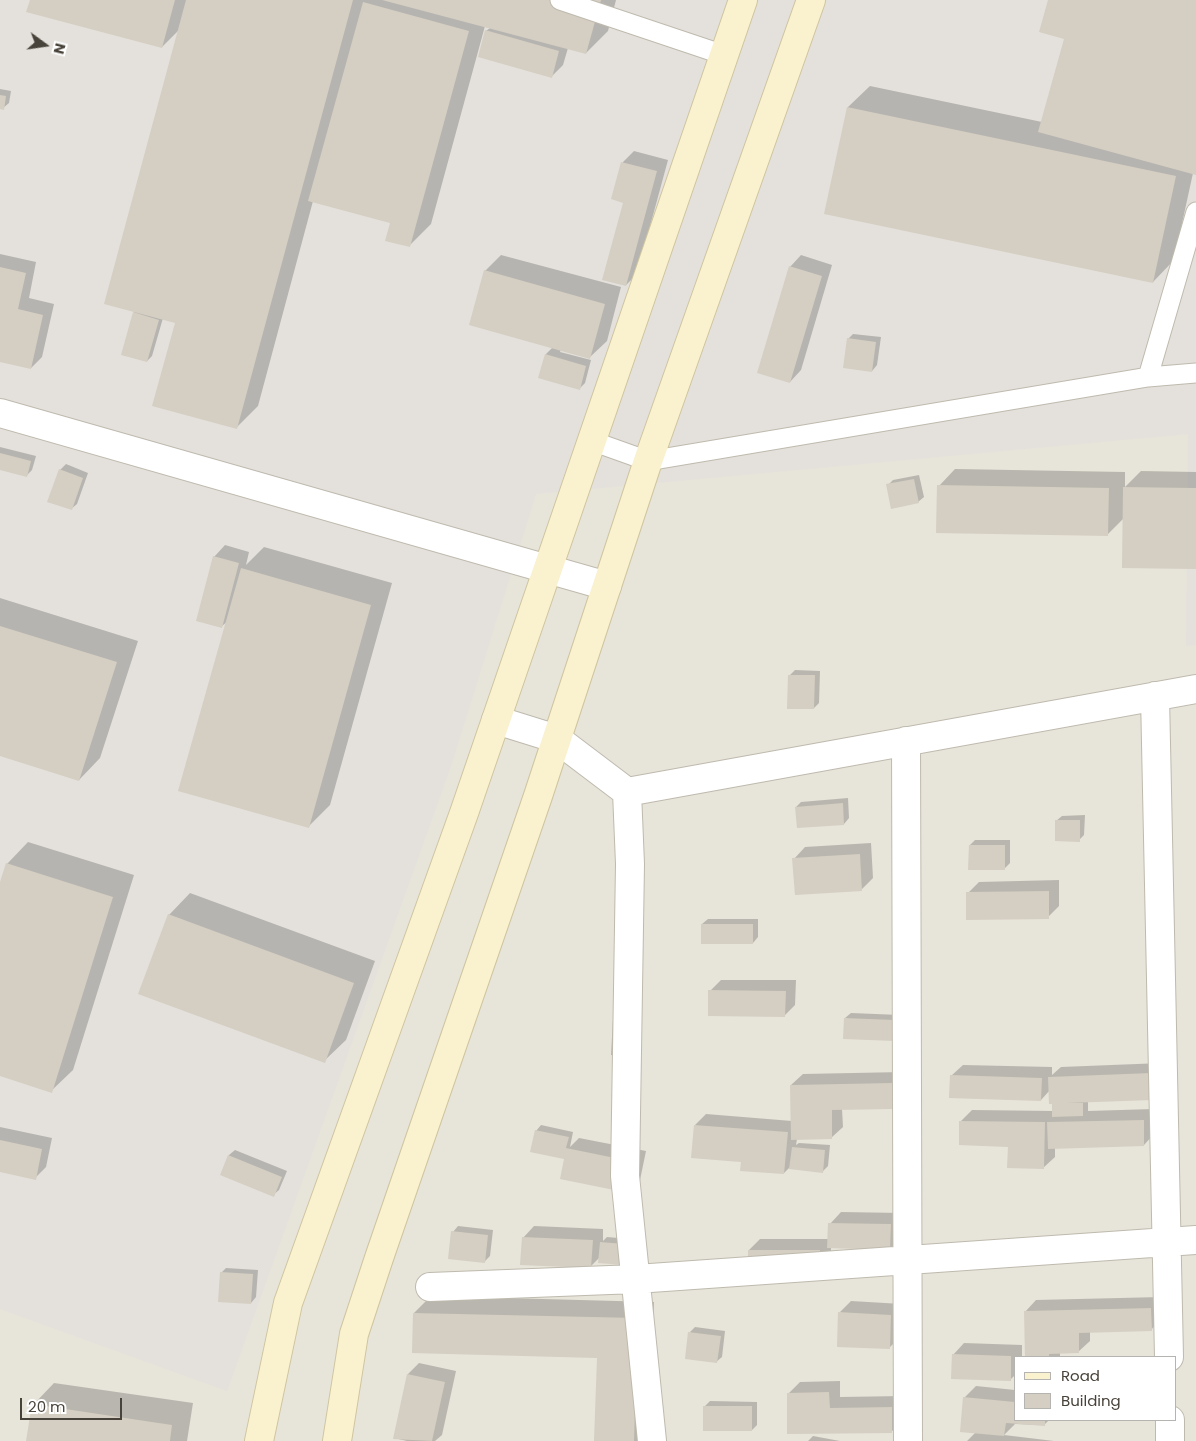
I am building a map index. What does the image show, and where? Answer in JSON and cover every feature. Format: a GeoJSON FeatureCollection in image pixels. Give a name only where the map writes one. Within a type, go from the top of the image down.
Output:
{"type":"FeatureCollection","features":[{"type":"Feature","properties":{"kind":"main road"},"geometry":{"type":"LineString","coordinates":[[259,1441],[288,1303],[496,720],[743,0]]}},
{"type":"Feature","properties":{"kind":"main road"},"geometry":{"type":"LineString","coordinates":[[337,1441],[354,1334],[557,739],[648,461],[811,0]]}},
{"type":"Feature","properties":{"kind":"street"},"geometry":{"type":"LineString","coordinates":[[0,414],[607,586]]}},
{"type":"Feature","properties":{"kind":"street"},"geometry":{"type":"LineString","coordinates":[[496,720],[557,739],[627,792],[1196,689]]}},
{"type":"Feature","properties":{"kind":"street"},"geometry":{"type":"LineString","coordinates":[[1155,696],[1169,1356]]}},
{"type":"Feature","properties":{"kind":"street"},"geometry":{"type":"LineString","coordinates":[[906,741],[908,1441]]}},
{"type":"Feature","properties":{"kind":"street"},"geometry":{"type":"LineString","coordinates":[[627,792],[630,864],[625,1176],[652,1441]]}},
{"type":"Feature","properties":{"kind":"street"},"geometry":{"type":"LineString","coordinates":[[430,1287],[636,1279],[1196,1240]]}},
{"type":"Feature","properties":{"kind":"street"},"geometry":{"type":"LineString","coordinates":[[1170,1421],[1170,1441]]}},
{"type":"Feature","properties":{"kind":"lane"},"geometry":{"type":"LineString","coordinates":[[560,0],[724,55]]}},
{"type":"Feature","properties":{"kind":"lane"},"geometry":{"type":"LineString","coordinates":[[1148,377],[1196,212]]}},
{"type":"Feature","properties":{"kind":"lane"},"geometry":{"type":"LineString","coordinates":[[592,441],[648,461],[1148,377],[1196,373]]}},
{"type":"Feature","properties":{"kind":"shaded area"},"geometry":{"type":"Polygon","coordinates":[[[0,0],[1196,0],[1196,1441],[0,1441],[0,0]]]}},
{"type":"Feature","properties":{"kind":"shaded area"},"geometry":{"type":"Polygon","coordinates":[[[0,0],[1196,0],[1196,645],[1186,646],[1188,434],[536,494],[450,769],[227,1391],[0,1309],[0,0]]]}},
{"type":"Feature","properties":{"kind":"building"},"geometry":{"type":"Polygon","coordinates":[[[30,0],[175,0],[162,48],[26,12],[30,0]]]}},
{"type":"Feature","properties":{"kind":"building"},"geometry":{"type":"Polygon","coordinates":[[[186,0],[353,0],[237,429],[152,406],[175,323],[104,304],[186,0]]]}},
{"type":"Feature","properties":{"kind":"building"},"geometry":{"type":"Polygon","coordinates":[[[382,0],[601,0],[586,54],[382,0]]]}},
{"type":"Feature","properties":{"kind":"building"},"geometry":{"type":"Polygon","coordinates":[[[1048,0],[1196,0],[1196,175],[1038,132],[1064,39],[1039,32],[1048,0]]]}},
{"type":"Feature","properties":{"kind":"building"},"geometry":{"type":"Polygon","coordinates":[[[363,2],[469,31],[410,247],[385,241],[390,223],[308,201],[363,2]]]}},
{"type":"Feature","properties":{"kind":"building"},"geometry":{"type":"Polygon","coordinates":[[[485,30],[559,51],[552,78],[478,57],[485,30]]]}},
{"type":"Feature","properties":{"kind":"building"},"geometry":{"type":"Polygon","coordinates":[[[0,95],[6,96],[4,110],[0,109],[0,95]]]}},
{"type":"Feature","properties":{"kind":"building"},"geometry":{"type":"Polygon","coordinates":[[[847,107],[1176,176],[1153,283],[824,214],[847,107]]]}},
{"type":"Feature","properties":{"kind":"building"},"geometry":{"type":"Polygon","coordinates":[[[621,162],[657,171],[626,286],[602,280],[623,203],[611,199],[621,162]]]}},
{"type":"Feature","properties":{"kind":"building"},"geometry":{"type":"Polygon","coordinates":[[[789,266],[822,276],[790,383],[757,373],[789,266]]]}},
{"type":"Feature","properties":{"kind":"building"},"geometry":{"type":"Polygon","coordinates":[[[0,267],[26,273],[18,309],[43,315],[31,369],[0,362],[0,267]]]}},
{"type":"Feature","properties":{"kind":"building"},"geometry":{"type":"Polygon","coordinates":[[[484,270],[605,304],[590,359],[469,325],[484,270]]]}},
{"type":"Feature","properties":{"kind":"building"},"geometry":{"type":"Polygon","coordinates":[[[133,312],[159,320],[147,362],[121,355],[133,312]]]}},
{"type":"Feature","properties":{"kind":"building"},"geometry":{"type":"Polygon","coordinates":[[[847,338],[876,342],[872,372],[843,368],[847,338]]]}},
{"type":"Feature","properties":{"kind":"building"},"geometry":{"type":"Polygon","coordinates":[[[545,354],[586,366],[580,390],[538,378],[545,354]]]}},
{"type":"Feature","properties":{"kind":"building"},"geometry":{"type":"Polygon","coordinates":[[[0,453],[31,461],[27,477],[0,470],[0,453]]]}},
{"type":"Feature","properties":{"kind":"building"},"geometry":{"type":"Polygon","coordinates":[[[59,469],[83,478],[72,510],[47,502],[59,469]]]}},
{"type":"Feature","properties":{"kind":"building"},"geometry":{"type":"Polygon","coordinates":[[[914,479],[919,503],[891,509],[886,484],[914,479]]]}},
{"type":"Feature","properties":{"kind":"building"},"geometry":{"type":"Polygon","coordinates":[[[937,485],[1109,488],[1108,536],[936,533],[937,485]]]}},
{"type":"Feature","properties":{"kind":"building"},"geometry":{"type":"Polygon","coordinates":[[[1123,487],[1196,488],[1196,569],[1122,568],[1123,487]]]}},
{"type":"Feature","properties":{"kind":"building"},"geometry":{"type":"Polygon","coordinates":[[[213,556],[239,563],[222,628],[196,621],[213,556]]]}},
{"type":"Feature","properties":{"kind":"building"},"geometry":{"type":"Polygon","coordinates":[[[241,568],[371,605],[309,828],[178,791],[241,568]]]}},
{"type":"Feature","properties":{"kind":"building"},"geometry":{"type":"Polygon","coordinates":[[[0,626],[117,662],[79,781],[0,756],[0,626]]]}},
{"type":"Feature","properties":{"kind":"building"},"geometry":{"type":"Polygon","coordinates":[[[788,675],[815,675],[814,709],[787,709],[788,675]]]}},
{"type":"Feature","properties":{"kind":"building"},"geometry":{"type":"Polygon","coordinates":[[[843,803],[844,825],[797,828],[795,807],[843,803]]]}},
{"type":"Feature","properties":{"kind":"building"},"geometry":{"type":"Polygon","coordinates":[[[1055,820],[1080,820],[1080,842],[1055,841],[1055,820]]]}},
{"type":"Feature","properties":{"kind":"building"},"geometry":{"type":"Polygon","coordinates":[[[969,845],[1005,845],[1005,870],[968,870],[969,845]]]}},
{"type":"Feature","properties":{"kind":"building"},"geometry":{"type":"Polygon","coordinates":[[[860,854],[862,891],[795,895],[792,858],[860,854]]]}},
{"type":"Feature","properties":{"kind":"building"},"geometry":{"type":"Polygon","coordinates":[[[6,863],[113,897],[52,1093],[0,1076],[0,882],[6,863]]]}},
{"type":"Feature","properties":{"kind":"building"},"geometry":{"type":"Polygon","coordinates":[[[1049,891],[1049,919],[966,920],[966,892],[1049,891]]]}},
{"type":"Feature","properties":{"kind":"building"},"geometry":{"type":"Polygon","coordinates":[[[168,914],[354,983],[325,1063],[138,994],[168,914]]]}},
{"type":"Feature","properties":{"kind":"building"},"geometry":{"type":"Polygon","coordinates":[[[701,924],[753,924],[753,944],[701,944],[701,924]]]}},
{"type":"Feature","properties":{"kind":"building"},"geometry":{"type":"Polygon","coordinates":[[[708,990],[786,991],[785,1017],[708,1016],[708,990]]]}},
{"type":"Feature","properties":{"kind":"building"},"geometry":{"type":"Polygon","coordinates":[[[844,1018],[895,1020],[895,1041],[843,1039],[844,1018]]]}},
{"type":"Feature","properties":{"kind":"building"},"geometry":{"type":"Polygon","coordinates":[[[1151,1073],[1152,1100],[1067,1103],[1083,1103],[1083,1116],[1052,1117],[1052,1104],[1049,1104],[1048,1077],[1151,1073]]]}},
{"type":"Feature","properties":{"kind":"building"},"geometry":{"type":"Polygon","coordinates":[[[950,1075],[1042,1078],[1041,1101],[949,1098],[950,1075]]]}},
{"type":"Feature","properties":{"kind":"building"},"geometry":{"type":"Polygon","coordinates":[[[892,1083],[892,1109],[832,1110],[832,1139],[791,1140],[790,1085],[892,1083]]]}},
{"type":"Feature","properties":{"kind":"building"},"geometry":{"type":"Polygon","coordinates":[[[1144,1120],[1144,1146],[1048,1149],[1047,1122],[1144,1120]]]}},
{"type":"Feature","properties":{"kind":"building"},"geometry":{"type":"Polygon","coordinates":[[[959,1121],[1045,1122],[1044,1169],[1007,1168],[1008,1147],[959,1145],[959,1121]]]}},
{"type":"Feature","properties":{"kind":"building"},"geometry":{"type":"Polygon","coordinates":[[[694,1125],[788,1132],[784,1174],[740,1171],[741,1162],[691,1158],[694,1125]]]}},
{"type":"Feature","properties":{"kind":"building"},"geometry":{"type":"Polygon","coordinates":[[[535,1130],[569,1137],[566,1148],[635,1162],[629,1193],[560,1179],[564,1159],[530,1152],[535,1130]]]}},
{"type":"Feature","properties":{"kind":"building"},"geometry":{"type":"Polygon","coordinates":[[[0,1140],[42,1149],[36,1180],[0,1172],[0,1140]]]}},
{"type":"Feature","properties":{"kind":"building"},"geometry":{"type":"Polygon","coordinates":[[[792,1147],[825,1150],[823,1173],[789,1169],[792,1147]]]}},
{"type":"Feature","properties":{"kind":"building"},"geometry":{"type":"Polygon","coordinates":[[[228,1155],[282,1177],[274,1197],[220,1175],[228,1155]]]}},
{"type":"Feature","properties":{"kind":"building"},"geometry":{"type":"Polygon","coordinates":[[[828,1223],[891,1224],[890,1250],[827,1248],[828,1223]]]}},
{"type":"Feature","properties":{"kind":"building"},"geometry":{"type":"Polygon","coordinates":[[[451,1231],[488,1235],[485,1263],[448,1259],[451,1231]]]}},
{"type":"Feature","properties":{"kind":"building"},"geometry":{"type":"Polygon","coordinates":[[[522,1237],[593,1240],[591,1268],[520,1265],[522,1237]]]}},
{"type":"Feature","properties":{"kind":"building"},"geometry":{"type":"Polygon","coordinates":[[[600,1242],[637,1245],[635,1266],[598,1263],[600,1242]]]}},
{"type":"Feature","properties":{"kind":"building"},"geometry":{"type":"Polygon","coordinates":[[[748,1250],[820,1250],[820,1269],[748,1269],[748,1250]]]}},
{"type":"Feature","properties":{"kind":"building"},"geometry":{"type":"Polygon","coordinates":[[[220,1272],[253,1274],[251,1304],[218,1302],[220,1272]]]}},
{"type":"Feature","properties":{"kind":"building"},"geometry":{"type":"Polygon","coordinates":[[[1151,1308],[1152,1331],[1079,1333],[1079,1353],[1025,1356],[1024,1311],[1151,1308]]]}},
{"type":"Feature","properties":{"kind":"building"},"geometry":{"type":"Polygon","coordinates":[[[838,1312],[891,1315],[890,1349],[837,1347],[838,1312]]]}},
{"type":"Feature","properties":{"kind":"building"},"geometry":{"type":"Polygon","coordinates":[[[413,1313],[638,1318],[634,1441],[594,1441],[597,1358],[412,1353],[413,1313]]]}},
{"type":"Feature","properties":{"kind":"building"},"geometry":{"type":"Polygon","coordinates":[[[688,1332],[721,1336],[717,1363],[685,1359],[688,1332]]]}},
{"type":"Feature","properties":{"kind":"building"},"geometry":{"type":"Polygon","coordinates":[[[952,1354],[1011,1356],[1011,1381],[951,1379],[952,1354]]]}},
{"type":"Feature","properties":{"kind":"building"},"geometry":{"type":"Polygon","coordinates":[[[407,1374],[445,1382],[432,1441],[393,1439],[407,1374]]]}},
{"type":"Feature","properties":{"kind":"building"},"geometry":{"type":"Polygon","coordinates":[[[829,1392],[830,1408],[892,1407],[892,1433],[787,1434],[787,1393],[829,1392]]]}},
{"type":"Feature","properties":{"kind":"building"},"geometry":{"type":"Polygon","coordinates":[[[963,1397],[1014,1402],[1014,1421],[1045,1421],[1045,1426],[1006,1423],[1004,1436],[960,1432],[963,1397]]]}},
{"type":"Feature","properties":{"kind":"building"},"geometry":{"type":"Polygon","coordinates":[[[32,1404],[172,1425],[170,1441],[26,1441],[32,1404]]]}},
{"type":"Feature","properties":{"kind":"building"},"geometry":{"type":"Polygon","coordinates":[[[703,1406],[752,1406],[752,1431],[703,1431],[703,1406]]]}}]}
